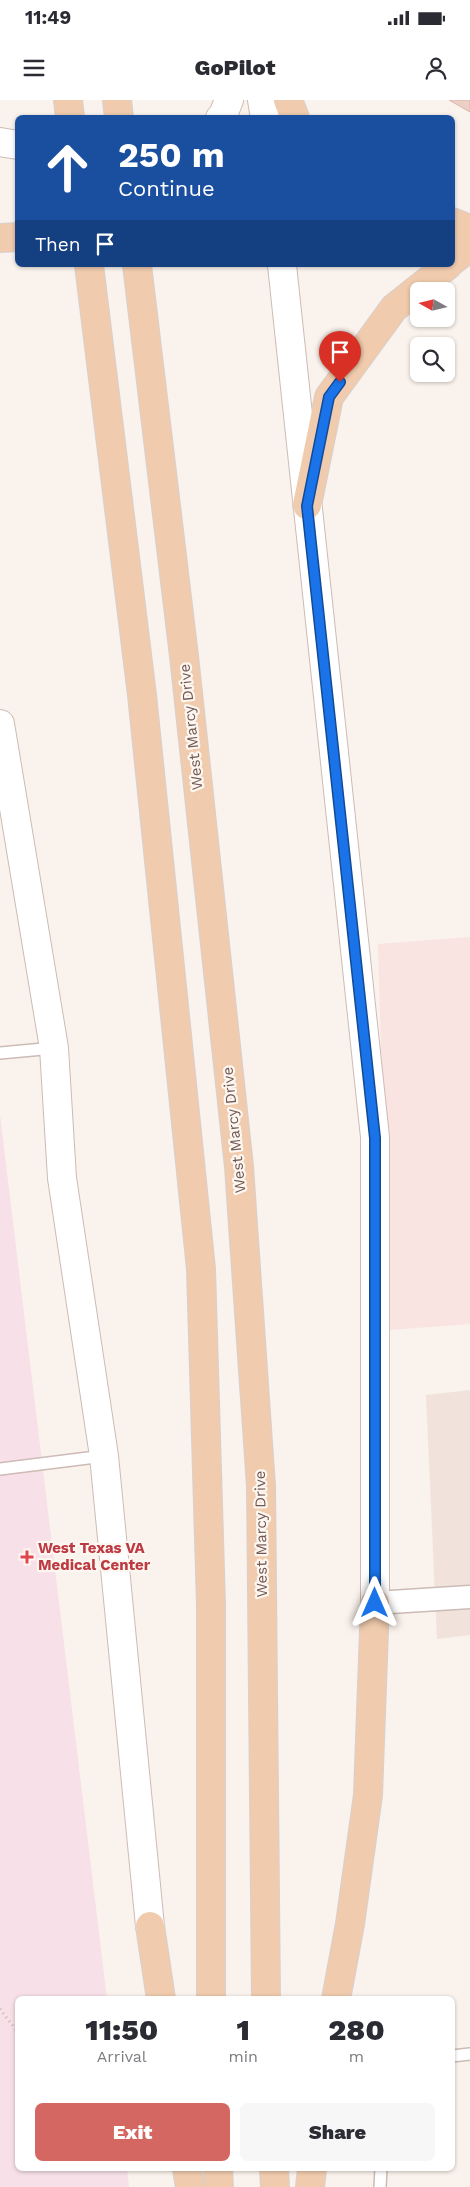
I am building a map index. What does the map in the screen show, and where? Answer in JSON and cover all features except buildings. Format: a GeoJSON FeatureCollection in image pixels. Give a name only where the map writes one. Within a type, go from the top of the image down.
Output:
{"type":"FeatureCollection","features":[{"type":"Feature","properties":{"kind":"main road"},"geometry":{"type":"LineString","coordinates":[[68,100],[70,115]]}},
{"type":"Feature","properties":{"kind":"main road"},"geometry":{"type":"LineString","coordinates":[[117,100],[119,115]]}},
{"type":"Feature","properties":{"kind":"main road"},"geometry":{"type":"LineString","coordinates":[[288,100],[294,115]]}},
{"type":"Feature","properties":{"kind":"main road"},"geometry":{"type":"LineString","coordinates":[[455,223],[470,229]]}},
{"type":"Feature","properties":{"kind":"main road"},"geometry":{"type":"LineString","coordinates":[[455,234],[470,235]]}},
{"type":"Feature","properties":{"kind":"main road"},"geometry":{"type":"LineString","coordinates":[[0,238],[15,237]]}},
{"type":"Feature","properties":{"kind":"main road"},"geometry":{"type":"LineString","coordinates":[[455,259],[470,247]]}},
{"type":"Feature","properties":{"kind":"main road"},"geometry":{"type":"LineString","coordinates":[[89,267],[142,695],[201,1269],[211,1605],[211,1996]]}},
{"type":"Feature","properties":{"kind":"main road","name":"West Marcy Drive"},"geometry":{"type":"LineString","coordinates":[[137,267],[184,656],[239,1167],[261,1486],[266,1996]]}},
{"type":"Feature","properties":{"kind":"main road"},"geometry":{"type":"LineString","coordinates":[[307,506],[329,397],[394,308],[445,267]]}},
{"type":"Feature","properties":{"kind":"main road"},"geometry":{"type":"LineString","coordinates":[[337,1996],[350,1924],[368,1795],[375,1603]]}},
{"type":"Feature","properties":{"kind":"main road"},"geometry":{"type":"LineString","coordinates":[[150,1926],[161,1996]]}},
{"type":"Feature","properties":{"kind":"main road"},"geometry":{"type":"LineString","coordinates":[[187,2171],[190,2187]]}},
{"type":"Feature","properties":{"kind":"main road"},"geometry":{"type":"LineString","coordinates":[[218,2171],[220,2187]]}},
{"type":"Feature","properties":{"kind":"main road"},"geometry":{"type":"LineString","coordinates":[[274,2171],[275,2187]]}},
{"type":"Feature","properties":{"kind":"main road"},"geometry":{"type":"LineString","coordinates":[[310,2187],[312,2171]]}},
{"type":"Feature","properties":{"kind":"street"},"geometry":{"type":"LineString","coordinates":[[223,115],[228,100]]}},
{"type":"Feature","properties":{"kind":"street"},"geometry":{"type":"LineString","coordinates":[[262,100],[264,115]]}},
{"type":"Feature","properties":{"kind":"street"},"geometry":{"type":"LineString","coordinates":[[0,142],[15,144]]}},
{"type":"Feature","properties":{"kind":"street"},"geometry":{"type":"LineString","coordinates":[[282,267],[375,1138],[375,1603],[470,1597]]}},
{"type":"Feature","properties":{"kind":"street"},"geometry":{"type":"LineString","coordinates":[[0,724],[54,1048],[62,1178],[104,1456],[150,1926]]}},
{"type":"Feature","properties":{"kind":"lane"},"geometry":{"type":"LineString","coordinates":[[0,1053],[54,1048]]}},
{"type":"Feature","properties":{"kind":"lane"},"geometry":{"type":"LineString","coordinates":[[0,1469],[104,1456]]}},
{"type":"Feature","properties":{"kind":"lane"},"geometry":{"type":"LineString","coordinates":[[455,2056],[470,2054]]}},
{"type":"Feature","properties":{"kind":"lane"},"geometry":{"type":"LineString","coordinates":[[380,2187],[381,2171]]}},
{"type":"Feature","properties":{"kind":"path"},"geometry":{"type":"LineString","coordinates":[[0,2009],[15,2029]]}},
{"type":"Feature","properties":{"kind":"shaded area"},"geometry":{"type":"Polygon","coordinates":[[[470,937],[470,1324],[389,1330],[378,944],[470,937]]]}},
{"type":"Feature","properties":{"kind":"shaded area","name":"West Texas VA Medical Center"},"geometry":{"type":"Polygon","coordinates":[[[0,1115],[107,1996],[15,1996],[15,2171],[127,2171],[129,2187],[0,2187],[0,1115]]]}},
{"type":"Feature","properties":{"kind":"shaded area"},"geometry":{"type":"Polygon","coordinates":[[[470,1390],[470,1635],[437,1639],[426,1395],[470,1390]]]}},
{"type":"Feature","properties":{"kind":"place","name":"West Texas VA Medical Center"},"geometry":{"type":"Point","coordinates":[27,1557]}},
{"type":"Feature","properties":{"kind":"route"},"geometry":{"type":"LineString","coordinates":[[340,382],[329,397],[307,506],[375,1138],[375,1603]]}}]}
